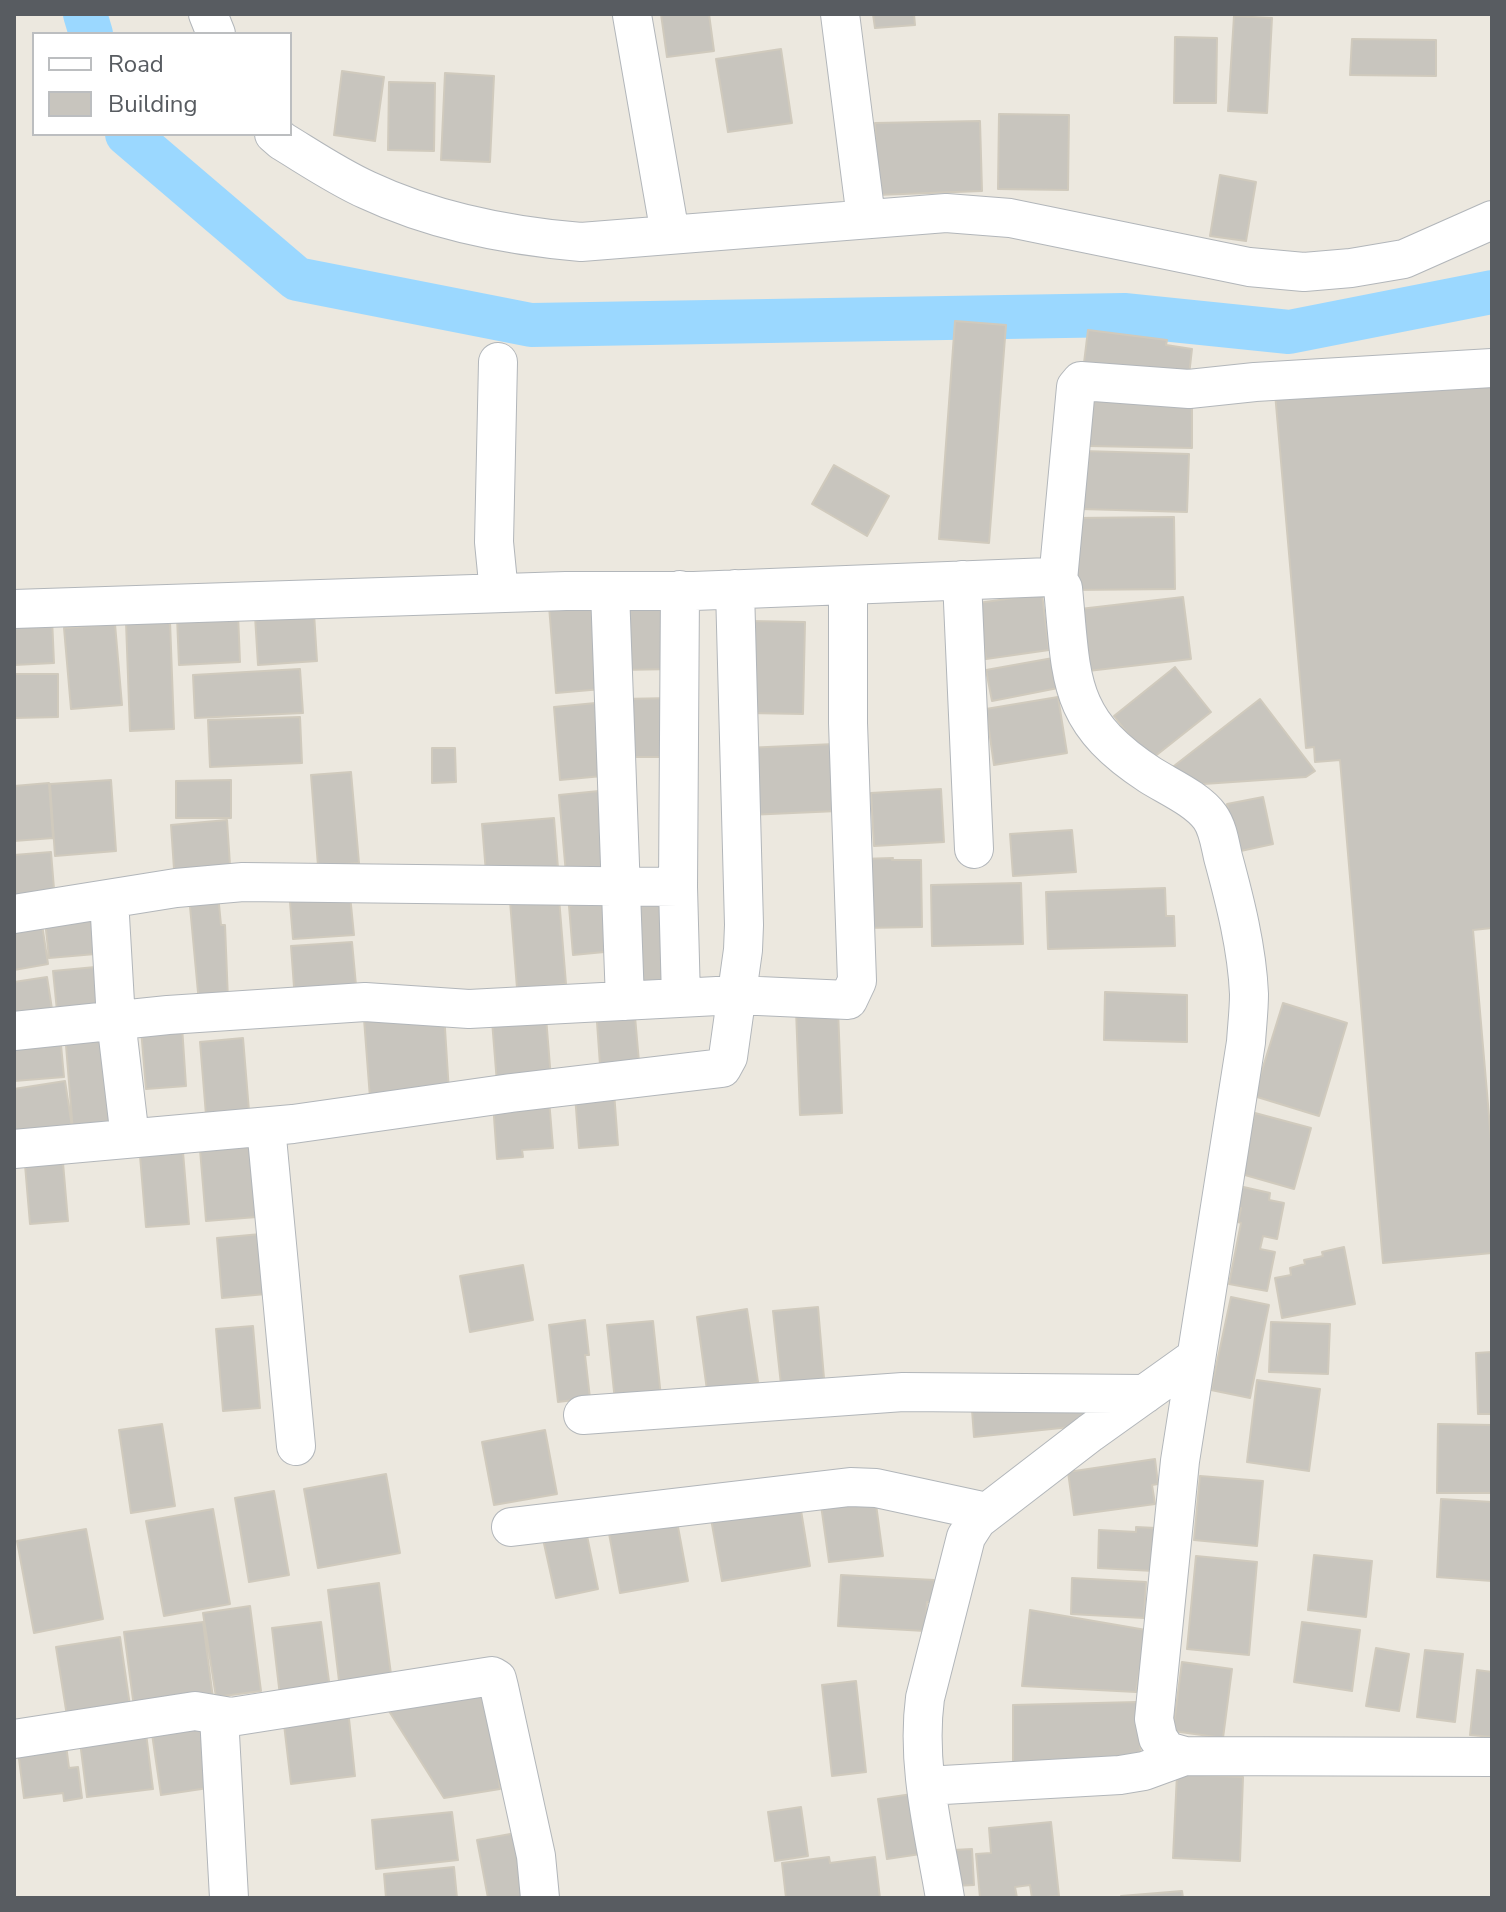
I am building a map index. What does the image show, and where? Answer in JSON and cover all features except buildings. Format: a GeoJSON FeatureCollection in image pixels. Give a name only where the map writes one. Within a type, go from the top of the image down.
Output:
{"type":"FeatureCollection","features":[{"type":"Feature","properties":{"kind":"street"},"geometry":{"type":"LineString","coordinates":[[840,14],[866,218]]}},
{"type":"Feature","properties":{"kind":"street"},"geometry":{"type":"LineString","coordinates":[[632,15],[670,234]]}},
{"type":"Feature","properties":{"kind":"street"},"geometry":{"type":"LineString","coordinates":[[276,136],[366,190],[415,210],[525,237],[581,242],[946,213],[1010,218],[1249,267],[1304,272],[1404,259],[1492,220]]}},
{"type":"Feature","properties":{"kind":"street"},"geometry":{"type":"LineString","coordinates":[[498,362],[494,542],[499,593]]}},
{"type":"Feature","properties":{"kind":"street"},"geometry":{"type":"LineString","coordinates":[[1492,368],[1255,382],[1189,389],[1081,381],[1076,387],[1058,580],[1063,588],[1071,674],[1075,690],[1092,724],[1103,739],[1127,760],[1202,808],[1215,827],[1237,913],[1249,993],[1246,1042],[1180,1461],[1154,1719],[1158,1738],[1167,1751],[1185,1756],[1492,1757]]}},
{"type":"Feature","properties":{"kind":"street"},"geometry":{"type":"LineString","coordinates":[[14,609],[1050,577],[1058,580]]}},
{"type":"Feature","properties":{"kind":"street"},"geometry":{"type":"LineString","coordinates":[[962,580],[974,849]]}},
{"type":"Feature","properties":{"kind":"street"},"geometry":{"type":"LineString","coordinates":[[14,1031],[342,1003],[469,1009],[736,995],[848,1000],[857,981],[848,723],[848,585]]}},
{"type":"Feature","properties":{"kind":"street"},"geometry":{"type":"LineString","coordinates":[[14,1149],[266,1127],[722,1068],[728,1057],[744,925],[735,589]]}},
{"type":"Feature","properties":{"kind":"street"},"geometry":{"type":"LineString","coordinates":[[680,590],[678,887],[681,998]]}},
{"type":"Feature","properties":{"kind":"street"},"geometry":{"type":"LineString","coordinates":[[610,591],[625,1001]]}},
{"type":"Feature","properties":{"kind":"street"},"geometry":{"type":"LineString","coordinates":[[14,914],[176,888],[243,882],[678,887]]}},
{"type":"Feature","properties":{"kind":"street"},"geometry":{"type":"LineString","coordinates":[[109,899],[116,1020],[130,1138]]}},
{"type":"Feature","properties":{"kind":"street"},"geometry":{"type":"LineString","coordinates":[[266,1127],[296,1446]]}},
{"type":"Feature","properties":{"kind":"street"},"geometry":{"type":"LineString","coordinates":[[945,1898],[922,1758],[925,1698],[966,1537],[977,1520],[987,1512],[1195,1358]]}},
{"type":"Feature","properties":{"kind":"street"},"geometry":{"type":"LineString","coordinates":[[583,1415],[903,1392],[1145,1394]]}},
{"type":"Feature","properties":{"kind":"street"},"geometry":{"type":"LineString","coordinates":[[511,1527],[850,1487],[876,1488],[987,1512]]}},
{"type":"Feature","properties":{"kind":"street"},"geometry":{"type":"LineString","coordinates":[[14,1739],[202,1710],[231,1717],[492,1676],[497,1679],[536,1856],[540,1898]]}},
{"type":"Feature","properties":{"kind":"street"},"geometry":{"type":"LineString","coordinates":[[219,1716],[229,1898]]}},
{"type":"Feature","properties":{"kind":"street"},"geometry":{"type":"LineString","coordinates":[[926,1786],[1120,1775],[1144,1771],[1185,1756]]}},
{"type":"Feature","properties":{"kind":"waterway"},"geometry":{"type":"LineString","coordinates":[[85,14],[90,32]]}},
{"type":"Feature","properties":{"kind":"waterway"},"geometry":{"type":"LineString","coordinates":[[129,136],[297,279],[531,325],[1124,315],[1289,332],[1492,292]]}}]}
